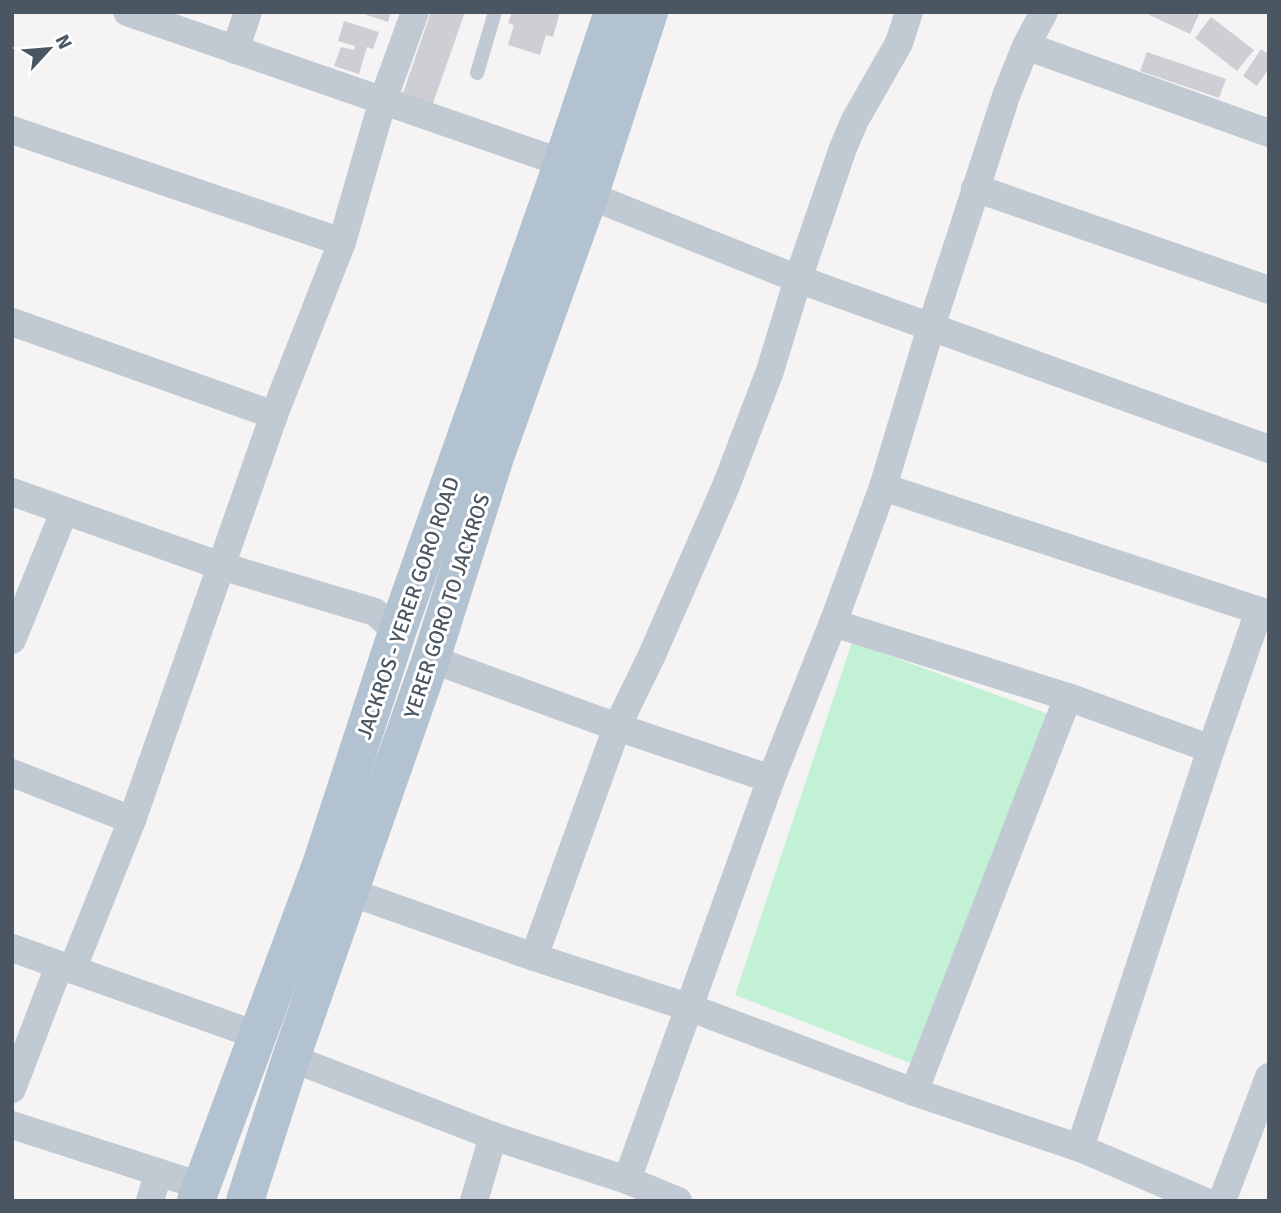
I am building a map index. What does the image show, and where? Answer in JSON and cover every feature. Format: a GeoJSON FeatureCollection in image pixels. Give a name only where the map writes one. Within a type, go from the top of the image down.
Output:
{"type":"FeatureCollection","features":[{"type":"Feature","properties":{"kind":"main road","name":"JACKROS - YERER GORO ROAD"},"geometry":{"type":"LineString","coordinates":[[198,1193],[327,849],[397,632],[569,180],[613,12]]}},
{"type":"Feature","properties":{"kind":"main road","name":"YERER GORO TO JACKROS"},"geometry":{"type":"LineString","coordinates":[[244,1201],[291,1058],[431,659],[495,457],[569,180],[649,12]]}},
{"type":"Feature","properties":{"kind":"street"},"geometry":{"type":"LineString","coordinates":[[127,12],[383,100],[798,279],[1269,449]]}},
{"type":"Feature","properties":{"kind":"street"},"geometry":{"type":"LineString","coordinates":[[235,50],[248,12]]}},
{"type":"Feature","properties":{"kind":"street"},"geometry":{"type":"LineString","coordinates":[[12,1089],[132,820],[274,415],[342,242],[383,100],[415,12]]}},
{"type":"Feature","properties":{"kind":"street"},"geometry":{"type":"LineString","coordinates":[[534,957],[617,727],[726,486],[769,371],[843,148],[855,120],[899,43],[909,12]]}},
{"type":"Feature","properties":{"kind":"street"},"geometry":{"type":"LineString","coordinates":[[627,1180],[771,779],[883,487],[975,188],[1026,46],[1044,12]]}},
{"type":"Feature","properties":{"kind":"street"},"geometry":{"type":"LineString","coordinates":[[1026,46],[1269,133]]}},
{"type":"Feature","properties":{"kind":"street"},"geometry":{"type":"LineString","coordinates":[[12,130],[342,242]]}},
{"type":"Feature","properties":{"kind":"street"},"geometry":{"type":"LineString","coordinates":[[975,188],[1269,290]]}},
{"type":"Feature","properties":{"kind":"street"},"geometry":{"type":"LineString","coordinates":[[12,322],[274,415]]}},
{"type":"Feature","properties":{"kind":"street"},"geometry":{"type":"LineString","coordinates":[[883,487],[1264,612],[1211,749],[1080,1148]]}},
{"type":"Feature","properties":{"kind":"street"},"geometry":{"type":"LineString","coordinates":[[12,492],[221,566],[374,612],[397,632]]}},
{"type":"Feature","properties":{"kind":"street"},"geometry":{"type":"LineString","coordinates":[[12,640],[64,512]]}},
{"type":"Feature","properties":{"kind":"street"},"geometry":{"type":"LineString","coordinates":[[833,623],[1068,697],[1211,749]]}},
{"type":"Feature","properties":{"kind":"street"},"geometry":{"type":"LineString","coordinates":[[431,659],[617,727],[771,779]]}},
{"type":"Feature","properties":{"kind":"street"},"geometry":{"type":"LineString","coordinates":[[914,1093],[1068,697]]}},
{"type":"Feature","properties":{"kind":"street"},"geometry":{"type":"LineString","coordinates":[[12,773],[132,820]]}},
{"type":"Feature","properties":{"kind":"street"},"geometry":{"type":"LineString","coordinates":[[350,892],[534,957],[688,1007],[914,1093],[1080,1148],[1204,1201]]}},
{"type":"Feature","properties":{"kind":"street"},"geometry":{"type":"LineString","coordinates":[[12,948],[258,1036]]}},
{"type":"Feature","properties":{"kind":"street"},"geometry":{"type":"LineString","coordinates":[[291,1058],[493,1136],[627,1180],[670,1199]]}},
{"type":"Feature","properties":{"kind":"street"},"geometry":{"type":"LineString","coordinates":[[1222,1201],[1269,1077]]}},
{"type":"Feature","properties":{"kind":"street"},"geometry":{"type":"LineString","coordinates":[[12,1125],[158,1174],[198,1193]]}},
{"type":"Feature","properties":{"kind":"street"},"geometry":{"type":"LineString","coordinates":[[474,1201],[493,1136]]}},
{"type":"Feature","properties":{"kind":"street"},"geometry":{"type":"LineString","coordinates":[[150,1201],[158,1174]]}},
{"type":"Feature","properties":{"kind":"lane"},"geometry":{"type":"LineString","coordinates":[[477,73],[495,12]]}},
{"type":"Feature","properties":{"kind":"green space"},"geometry":{"type":"Polygon","coordinates":[[[852,642],[1054,716],[915,1065],[735,995],[852,642]]]}},
{"type":"Feature","properties":{"kind":"building"},"geometry":{"type":"Polygon","coordinates":[[[358,12],[391,12],[388,22],[358,12]]]}},
{"type":"Feature","properties":{"kind":"building"},"geometry":{"type":"Polygon","coordinates":[[[431,12],[465,12],[432,106],[402,96],[431,12]]]}},
{"type":"Feature","properties":{"kind":"building"},"geometry":{"type":"Polygon","coordinates":[[[512,12],[560,12],[553,37],[546,35],[540,55],[508,45],[514,25],[508,23],[512,12]]]}},
{"type":"Feature","properties":{"kind":"building"},"geometry":{"type":"Polygon","coordinates":[[[1143,12],[1200,12],[1190,34],[1143,12]]]}},
{"type":"Feature","properties":{"kind":"building"},"geometry":{"type":"Polygon","coordinates":[[[1211,17],[1254,50],[1237,71],[1195,38],[1211,17]]]}},
{"type":"Feature","properties":{"kind":"building"},"geometry":{"type":"Polygon","coordinates":[[[344,21],[379,32],[373,49],[367,47],[359,74],[334,66],[341,47],[354,50],[355,46],[338,41],[344,21]]]}},
{"type":"Feature","properties":{"kind":"building"},"geometry":{"type":"Polygon","coordinates":[[[1261,49],[1269,55],[1269,68],[1257,86],[1243,76],[1261,49]]]}},
{"type":"Feature","properties":{"kind":"building"},"geometry":{"type":"Polygon","coordinates":[[[1147,52],[1226,79],[1219,98],[1140,71],[1147,52]]]}}]}
